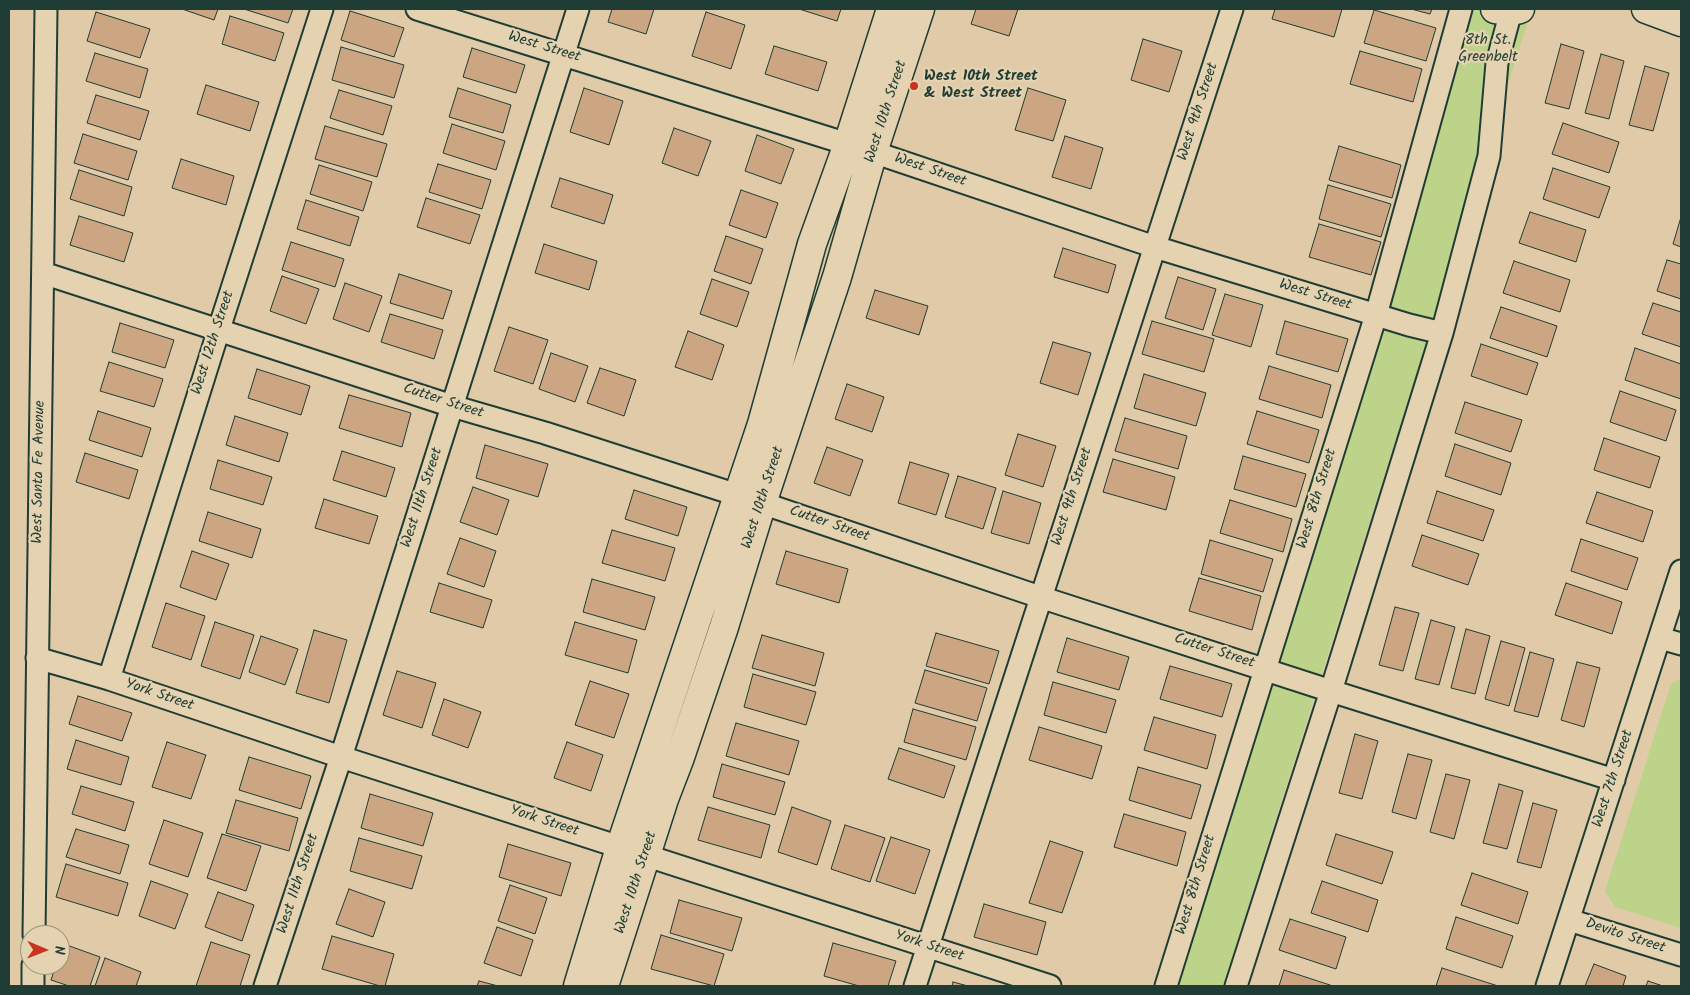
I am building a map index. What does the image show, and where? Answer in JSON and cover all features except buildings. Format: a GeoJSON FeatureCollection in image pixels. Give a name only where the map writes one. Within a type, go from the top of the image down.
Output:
{"type":"FeatureCollection","features":[{"type":"Feature","properties":{"kind":"main road","name":"West 10th Street"},"geometry":{"type":"LineString","coordinates":[[578,986],[620,848],[750,499],[837,277],[861,148],[891,9]]}},
{"type":"Feature","properties":{"kind":"main road","name":"West 10th Street"},"geometry":{"type":"LineString","coordinates":[[861,148],[920,9]]}},
{"type":"Feature","properties":{"kind":"main road"},"geometry":{"type":"LineString","coordinates":[[1646,9],[1681,22]]}},
{"type":"Feature","properties":{"kind":"main road","name":"West 10th Street"},"geometry":{"type":"LineString","coordinates":[[604,986],[724,627],[750,499]]}},
{"type":"Feature","properties":{"kind":"street","name":"West Santa Fe Avenue"},"geometry":{"type":"LineString","coordinates":[[34,925],[46,9]]}},
{"type":"Feature","properties":{"kind":"street","name":"West 12th Street"},"geometry":{"type":"LineString","coordinates":[[109,679],[322,9]]}},
{"type":"Feature","properties":{"kind":"street","name":"West Street"},"geometry":{"type":"LineString","coordinates":[[417,9],[861,148],[1155,247],[1376,315],[1442,333]]}},
{"type":"Feature","properties":{"kind":"street","name":"West 11th Street"},"geometry":{"type":"LineString","coordinates":[[265,986],[341,757],[578,9]]}},
{"type":"Feature","properties":{"kind":"street","name":"West 9th Street"},"geometry":{"type":"LineString","coordinates":[[915,986],[1232,9]]}},
{"type":"Feature","properties":{"kind":"street","name":"West 8th Street"},"geometry":{"type":"LineString","coordinates":[[1166,986],[1376,315],[1461,9]]}},
{"type":"Feature","properties":{"kind":"street"},"geometry":{"type":"LineString","coordinates":[[1236,986],[1331,691],[1442,333],[1489,156],[1498,63],[1509,10]]}},
{"type":"Feature","properties":{"kind":"street","name":"Cutter Street"},"geometry":{"type":"LineString","coordinates":[[43,273],[452,406],[750,499],[1040,597],[1331,691],[1614,780]]}},
{"type":"Feature","properties":{"kind":"street","name":"West 7th Street"},"geometry":{"type":"LineString","coordinates":[[1548,986],[1681,572]]}},
{"type":"Feature","properties":{"kind":"street"},"geometry":{"type":"LineString","coordinates":[[1660,638],[1681,644]]}},
{"type":"Feature","properties":{"kind":"street","name":"York Street"},"geometry":{"type":"LineString","coordinates":[[37,658],[109,679],[341,757],[1050,986]]}},
{"type":"Feature","properties":{"kind":"street","name":"Devito Street"},"geometry":{"type":"LineString","coordinates":[[1569,920],[1681,955]]}},
{"type":"Feature","properties":{"kind":"green space","name":"8th St. Greenbelt"},"geometry":{"type":"Polygon","coordinates":[[[1470,9],[1489,9],[1527,24],[1223,986],[1169,986],[1470,9]]]}},
{"type":"Feature","properties":{"kind":"green space"},"geometry":{"type":"Polygon","coordinates":[[[1681,678],[1681,928],[1615,907],[1605,891],[1671,684],[1681,678]]]}},
{"type":"Feature","properties":{"kind":"place","name":"West 10th Street & West Street"},"geometry":{"type":"Point","coordinates":[914,86]}}]}
